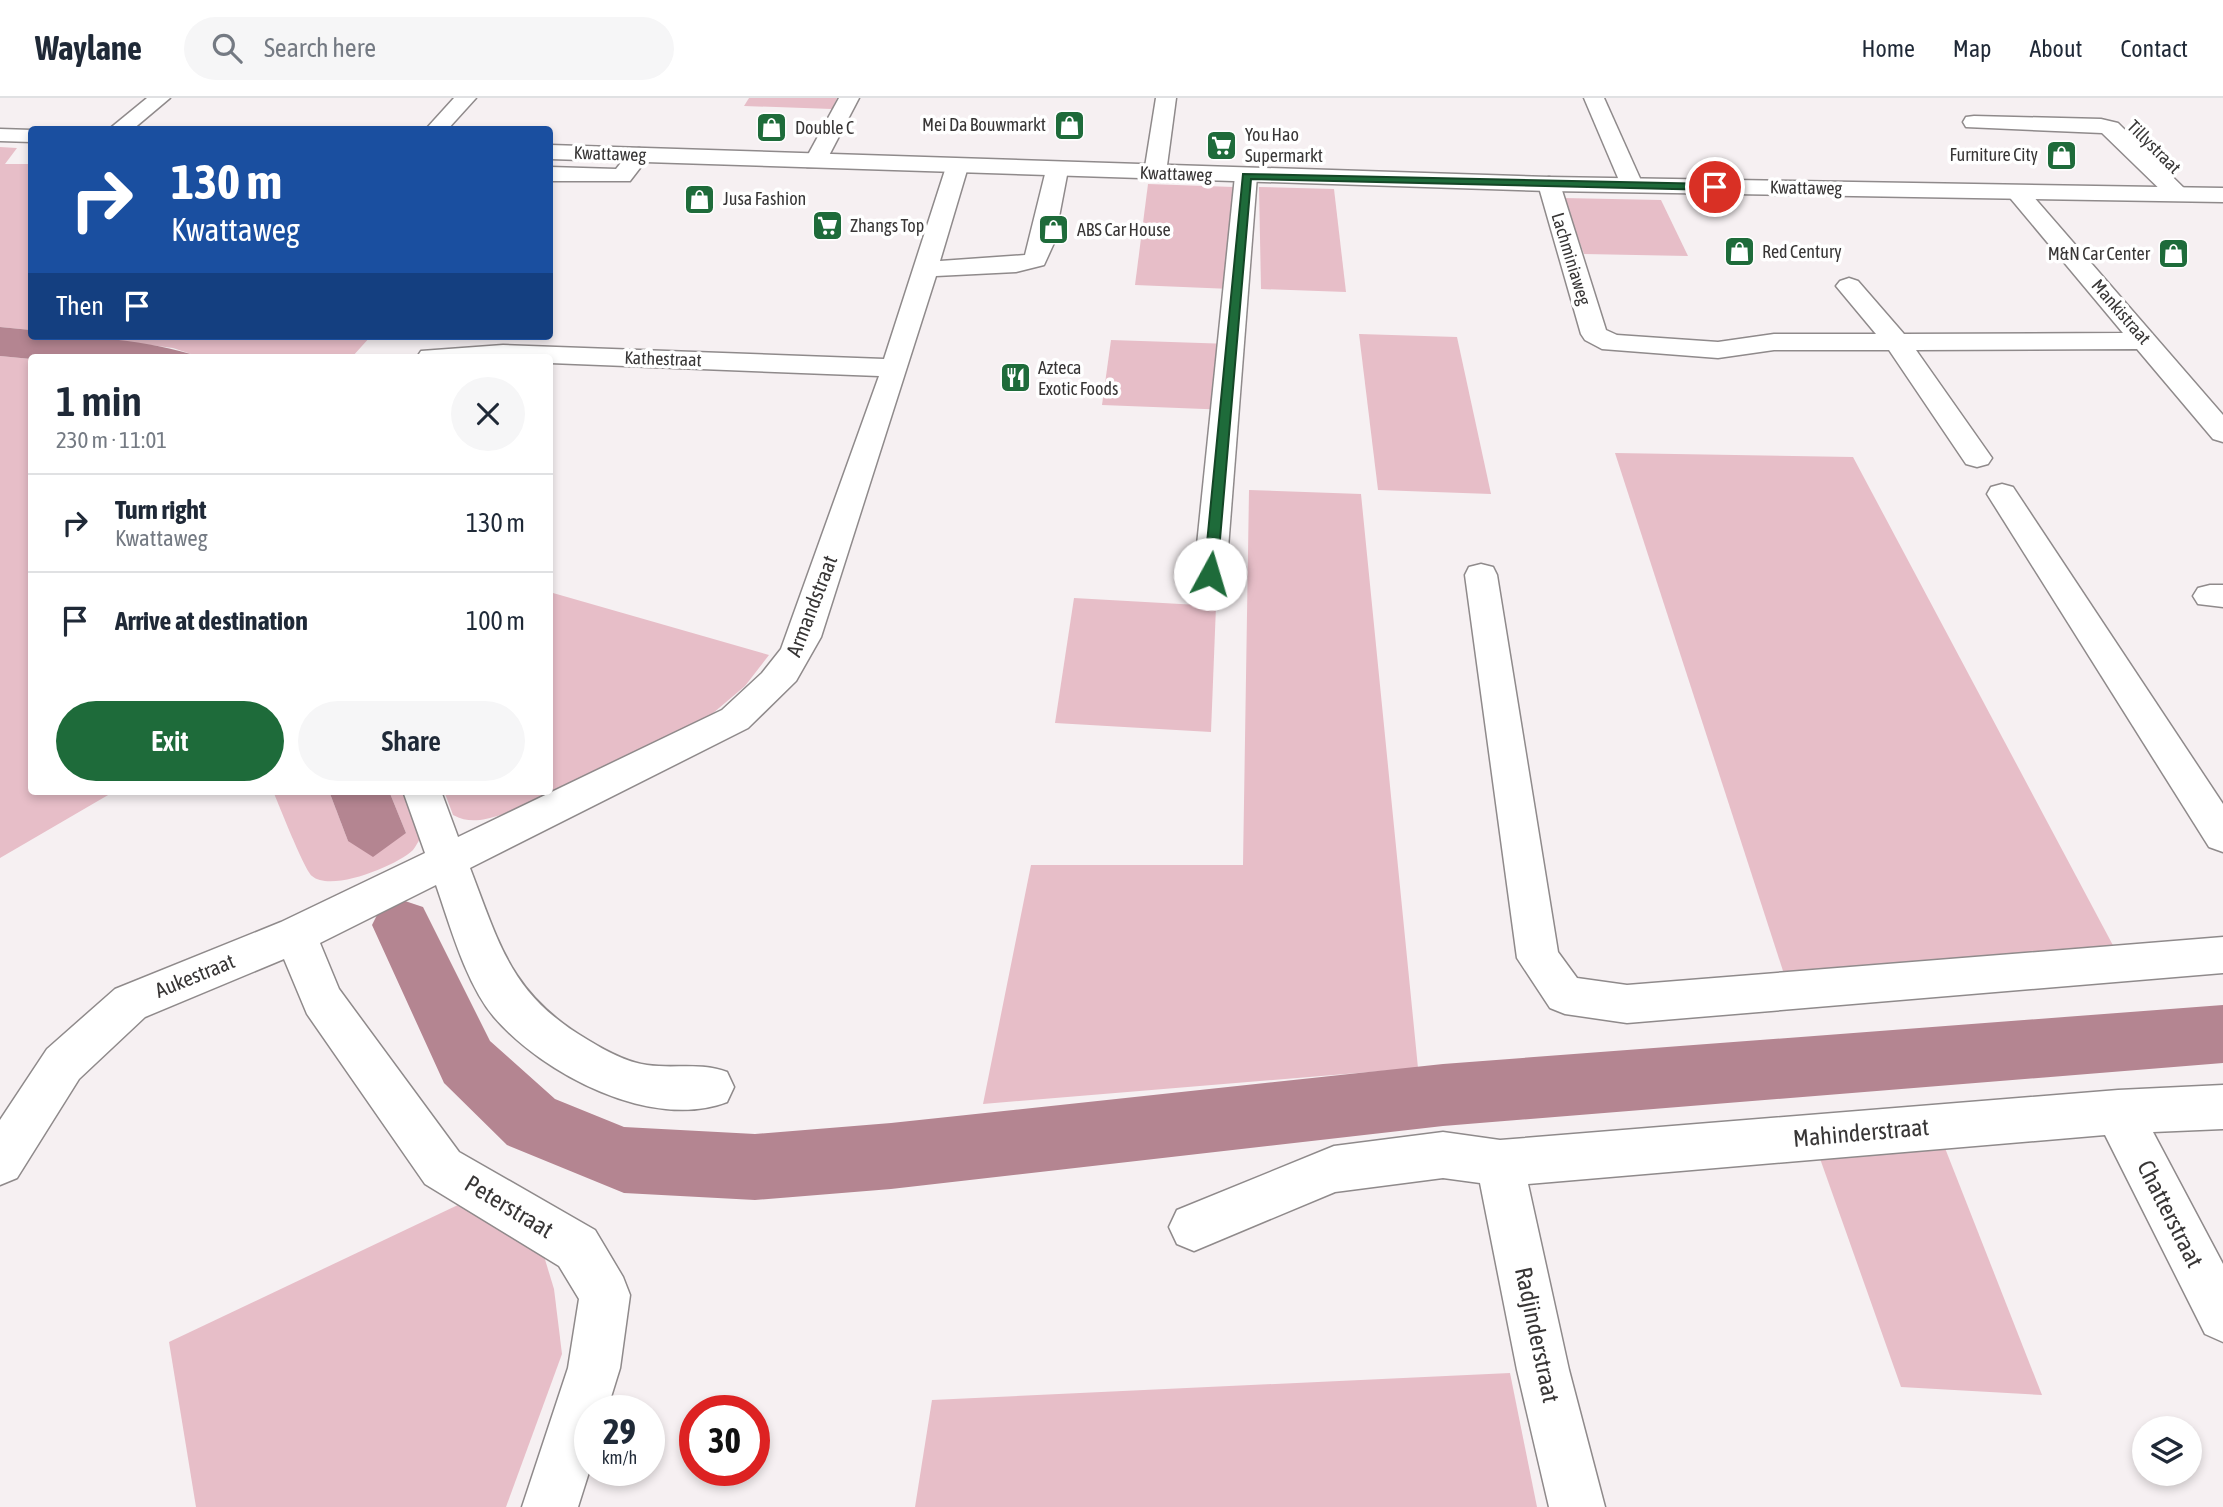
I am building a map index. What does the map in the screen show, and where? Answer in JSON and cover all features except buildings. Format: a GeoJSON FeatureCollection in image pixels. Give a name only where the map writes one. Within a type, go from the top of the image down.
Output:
{"type":"FeatureCollection","features":[{"type":"Feature","properties":{"kind":"street"},"geometry":{"type":"LineString","coordinates":[[123,126],[160,98]]}},
{"type":"Feature","properties":{"kind":"street"},"geometry":{"type":"LineString","coordinates":[[439,126],[466,98]]}},
{"type":"Feature","properties":{"kind":"street"},"geometry":{"type":"LineString","coordinates":[[815,162],[849,98]]}},
{"type":"Feature","properties":{"kind":"street"},"geometry":{"type":"LineString","coordinates":[[1155,173],[1166,98]]}},
{"type":"Feature","properties":{"kind":"street"},"geometry":{"type":"LineString","coordinates":[[1594,98],[1632,185]]}},
{"type":"Feature","properties":{"kind":"street","name":"Tillystraat"},"geometry":{"type":"LineString","coordinates":[[2114,108],[2213,195]]}},
{"type":"Feature","properties":{"kind":"street"},"geometry":{"type":"LineString","coordinates":[[1974,121],[2101,125],[2110,128],[2179,195]]}},
{"type":"Feature","properties":{"kind":"street"},"geometry":{"type":"LineString","coordinates":[[0,135],[28,136]]}},
{"type":"Feature","properties":{"kind":"street","name":"Kwattaweg"},"geometry":{"type":"LineString","coordinates":[[553,152],[1549,184],[2213,195]]}},
{"type":"Feature","properties":{"kind":"street"},"geometry":{"type":"LineString","coordinates":[[553,174],[622,176],[639,155]]}},
{"type":"Feature","properties":{"kind":"street","name":"Armandstraat"},"geometry":{"type":"LineString","coordinates":[[446,860],[735,719],[774,685],[796,658],[895,368],[957,167]]}},
{"type":"Feature","properties":{"kind":"street"},"geometry":{"type":"LineString","coordinates":[[926,269],[1016,265],[1035,260],[1042,243],[1057,170]]}},
{"type":"Feature","properties":{"kind":"street"},"geometry":{"type":"LineString","coordinates":[[1210,574],[1246,176]]}},
{"type":"Feature","properties":{"kind":"street","name":"Lachminiaweg"},"geometry":{"type":"LineString","coordinates":[[1549,184],[1594,334],[1611,343],[1718,350],[1774,342],[1897,342]]}},
{"type":"Feature","properties":{"kind":"street","name":"Mankistraat"},"geometry":{"type":"LineString","coordinates":[[2018,193],[2223,433]]}},
{"type":"Feature","properties":{"kind":"street"},"geometry":{"type":"LineString","coordinates":[[1849,286],[1897,342],[1977,458]]}},
{"type":"Feature","properties":{"kind":"street"},"geometry":{"type":"LineString","coordinates":[[1897,342],[2146,341]]}},
{"type":"Feature","properties":{"kind":"street","name":"Kathestraat"},"geometry":{"type":"LineString","coordinates":[[553,356],[895,368]]}},
{"type":"Feature","properties":{"kind":"street"},"geometry":{"type":"LineString","coordinates":[[2002,494],[2223,836]]}},
{"type":"Feature","properties":{"kind":"street"},"geometry":{"type":"LineString","coordinates":[[1481,575],[1538,958],[1565,995],[1628,1004],[2223,955]]}},
{"type":"Feature","properties":{"kind":"street"},"geometry":{"type":"LineString","coordinates":[[423,795],[484,961],[508,1002],[553,1043],[600,1071],[647,1086],[711,1087]]}},
{"type":"Feature","properties":{"kind":"street","name":"Aukestraat"},"geometry":{"type":"LineString","coordinates":[[0,1161],[63,1064],[130,1003],[296,935],[446,860]]}},
{"type":"Feature","properties":{"kind":"street","name":"Peterstraat"},"geometry":{"type":"LineString","coordinates":[[296,935],[322,1000],[442,1168],[577,1248],[605,1295],[594,1368],[550,1507]]}},
{"type":"Feature","properties":{"kind":"street","name":"Mahinderstraat"},"geometry":{"type":"LineString","coordinates":[[1194,1227],[1334,1169],[1443,1155],[1500,1163],[2118,1112],[2223,1107]]}},
{"type":"Feature","properties":{"kind":"street","name":"Chatterstraat"},"geometry":{"type":"LineString","coordinates":[[2118,1112],[2223,1316]]}},
{"type":"Feature","properties":{"kind":"street","name":"Radjinderstraat"},"geometry":{"type":"LineString","coordinates":[[1500,1163],[1543,1370],[1577,1507]]}},
{"type":"Feature","properties":{"kind":"shaded area"},"geometry":{"type":"Polygon","coordinates":[[[749,98],[837,98],[832,109],[744,106],[749,98]]]}},
{"type":"Feature","properties":{"kind":"shaded area"},"geometry":{"type":"Polygon","coordinates":[[[0,147],[17,148],[5,164],[28,164],[28,330],[0,327],[0,147]]]}},
{"type":"Feature","properties":{"kind":"shaded area"},"geometry":{"type":"Polygon","coordinates":[[[1148,184],[1234,187],[1231,289],[1135,285],[1148,184]]]}},
{"type":"Feature","properties":{"kind":"shaded area"},"geometry":{"type":"Polygon","coordinates":[[[1259,187],[1334,189],[1346,292],[1261,289],[1259,187]]]}},
{"type":"Feature","properties":{"kind":"shaded area"},"geometry":{"type":"Polygon","coordinates":[[[1563,198],[1661,200],[1688,256],[1584,254],[1563,198]]]}},
{"type":"Feature","properties":{"kind":"shaded area"},"geometry":{"type":"Polygon","coordinates":[[[0,327],[28,330],[28,340],[117,340],[190,354],[28,354],[28,359],[0,356],[0,327]]]}},
{"type":"Feature","properties":{"kind":"shaded area"},"geometry":{"type":"Polygon","coordinates":[[[1359,334],[1457,337],[1491,494],[1378,490],[1359,334]]]}},
{"type":"Feature","properties":{"kind":"shaded area"},"geometry":{"type":"Polygon","coordinates":[[[112,340],[367,340],[355,354],[191,354],[173,348],[112,340]]]}},
{"type":"Feature","properties":{"kind":"shaded area"},"geometry":{"type":"Polygon","coordinates":[[[1111,340],[1231,344],[1230,410],[1102,405],[1111,340]]]}},
{"type":"Feature","properties":{"kind":"shaded area"},"geometry":{"type":"Polygon","coordinates":[[[0,356],[28,359],[28,795],[108,795],[0,858],[0,356]]]}},
{"type":"Feature","properties":{"kind":"shaded area"},"geometry":{"type":"Polygon","coordinates":[[[1615,453],[1853,457],[2116,951],[1784,974],[1615,453]]]}},
{"type":"Feature","properties":{"kind":"shaded area"},"geometry":{"type":"Polygon","coordinates":[[[1249,490],[1361,494],[1418,1068],[983,1104],[1031,865],[1243,865],[1249,490]]]}},
{"type":"Feature","properties":{"kind":"shaded area"},"geometry":{"type":"Polygon","coordinates":[[[553,593],[769,655],[745,686],[699,725],[553,791],[553,593]]]}},
{"type":"Feature","properties":{"kind":"shaded area"},"geometry":{"type":"Polygon","coordinates":[[[1074,598],[1216,606],[1211,732],[1055,723],[1074,598]]]}},
{"type":"Feature","properties":{"kind":"shaded area"},"geometry":{"type":"Polygon","coordinates":[[[275,795],[331,795],[348,841],[406,833],[391,795],[414,795],[422,836],[413,850],[394,863],[348,879],[321,880],[308,871],[275,795]]]}},
{"type":"Feature","properties":{"kind":"shaded area"},"geometry":{"type":"Polygon","coordinates":[[[331,795],[391,795],[406,833],[373,857],[348,841],[331,795]]]}},
{"type":"Feature","properties":{"kind":"shaded area"},"geometry":{"type":"Polygon","coordinates":[[[446,795],[545,795],[488,818],[465,820],[453,815],[446,795]]]}},
{"type":"Feature","properties":{"kind":"shaded area"},"geometry":{"type":"Polygon","coordinates":[[[1943,1143],[2042,1395],[1901,1387],[1818,1153],[1943,1143]]]}},
{"type":"Feature","properties":{"kind":"shaded area"},"geometry":{"type":"Polygon","coordinates":[[[460,1204],[540,1243],[554,1289],[562,1354],[506,1507],[196,1507],[169,1342],[460,1204]]]}},
{"type":"Feature","properties":{"kind":"shaded area"},"geometry":{"type":"Polygon","coordinates":[[[1510,1373],[1537,1507],[915,1507],[932,1400],[1510,1373]]]}},
{"type":"Feature","properties":{"kind":"waterway"},"geometry":{"type":"LineString","coordinates":[[402,925],[467,1062],[531,1122],[624,1160],[755,1167],[891,1156],[1443,1095],[2223,1034]]}},
{"type":"Feature","properties":{"kind":"place","name":"Mei Da Bouwmarkt"},"geometry":{"type":"Point","coordinates":[1069,125]}},
{"type":"Feature","properties":{"kind":"place","name":"Double C"},"geometry":{"type":"Point","coordinates":[772,128]}},
{"type":"Feature","properties":{"kind":"place","name":"You Hao Supermarkt"},"geometry":{"type":"Point","coordinates":[1222,145]}},
{"type":"Feature","properties":{"kind":"place","name":"Furniture City"},"geometry":{"type":"Point","coordinates":[2061,155]}},
{"type":"Feature","properties":{"kind":"place","name":"Jusa Fashion"},"geometry":{"type":"Point","coordinates":[700,199]}},
{"type":"Feature","properties":{"kind":"place","name":"Zhangs Top"},"geometry":{"type":"Point","coordinates":[827,226]}},
{"type":"Feature","properties":{"kind":"place","name":"ABS Car House"},"geometry":{"type":"Point","coordinates":[1054,230]}},
{"type":"Feature","properties":{"kind":"place","name":"Red Century"},"geometry":{"type":"Point","coordinates":[1739,252]}},
{"type":"Feature","properties":{"kind":"place","name":"M&N Car Center"},"geometry":{"type":"Point","coordinates":[2173,254]}},
{"type":"Feature","properties":{"kind":"place","name":"Azteca Exotic Foods"},"geometry":{"type":"Point","coordinates":[1015,378]}},
{"type":"Feature","properties":{"kind":"route"},"geometry":{"type":"LineString","coordinates":[[1210,574],[1220,488],[1246,176],[1715,187]]}}]}
